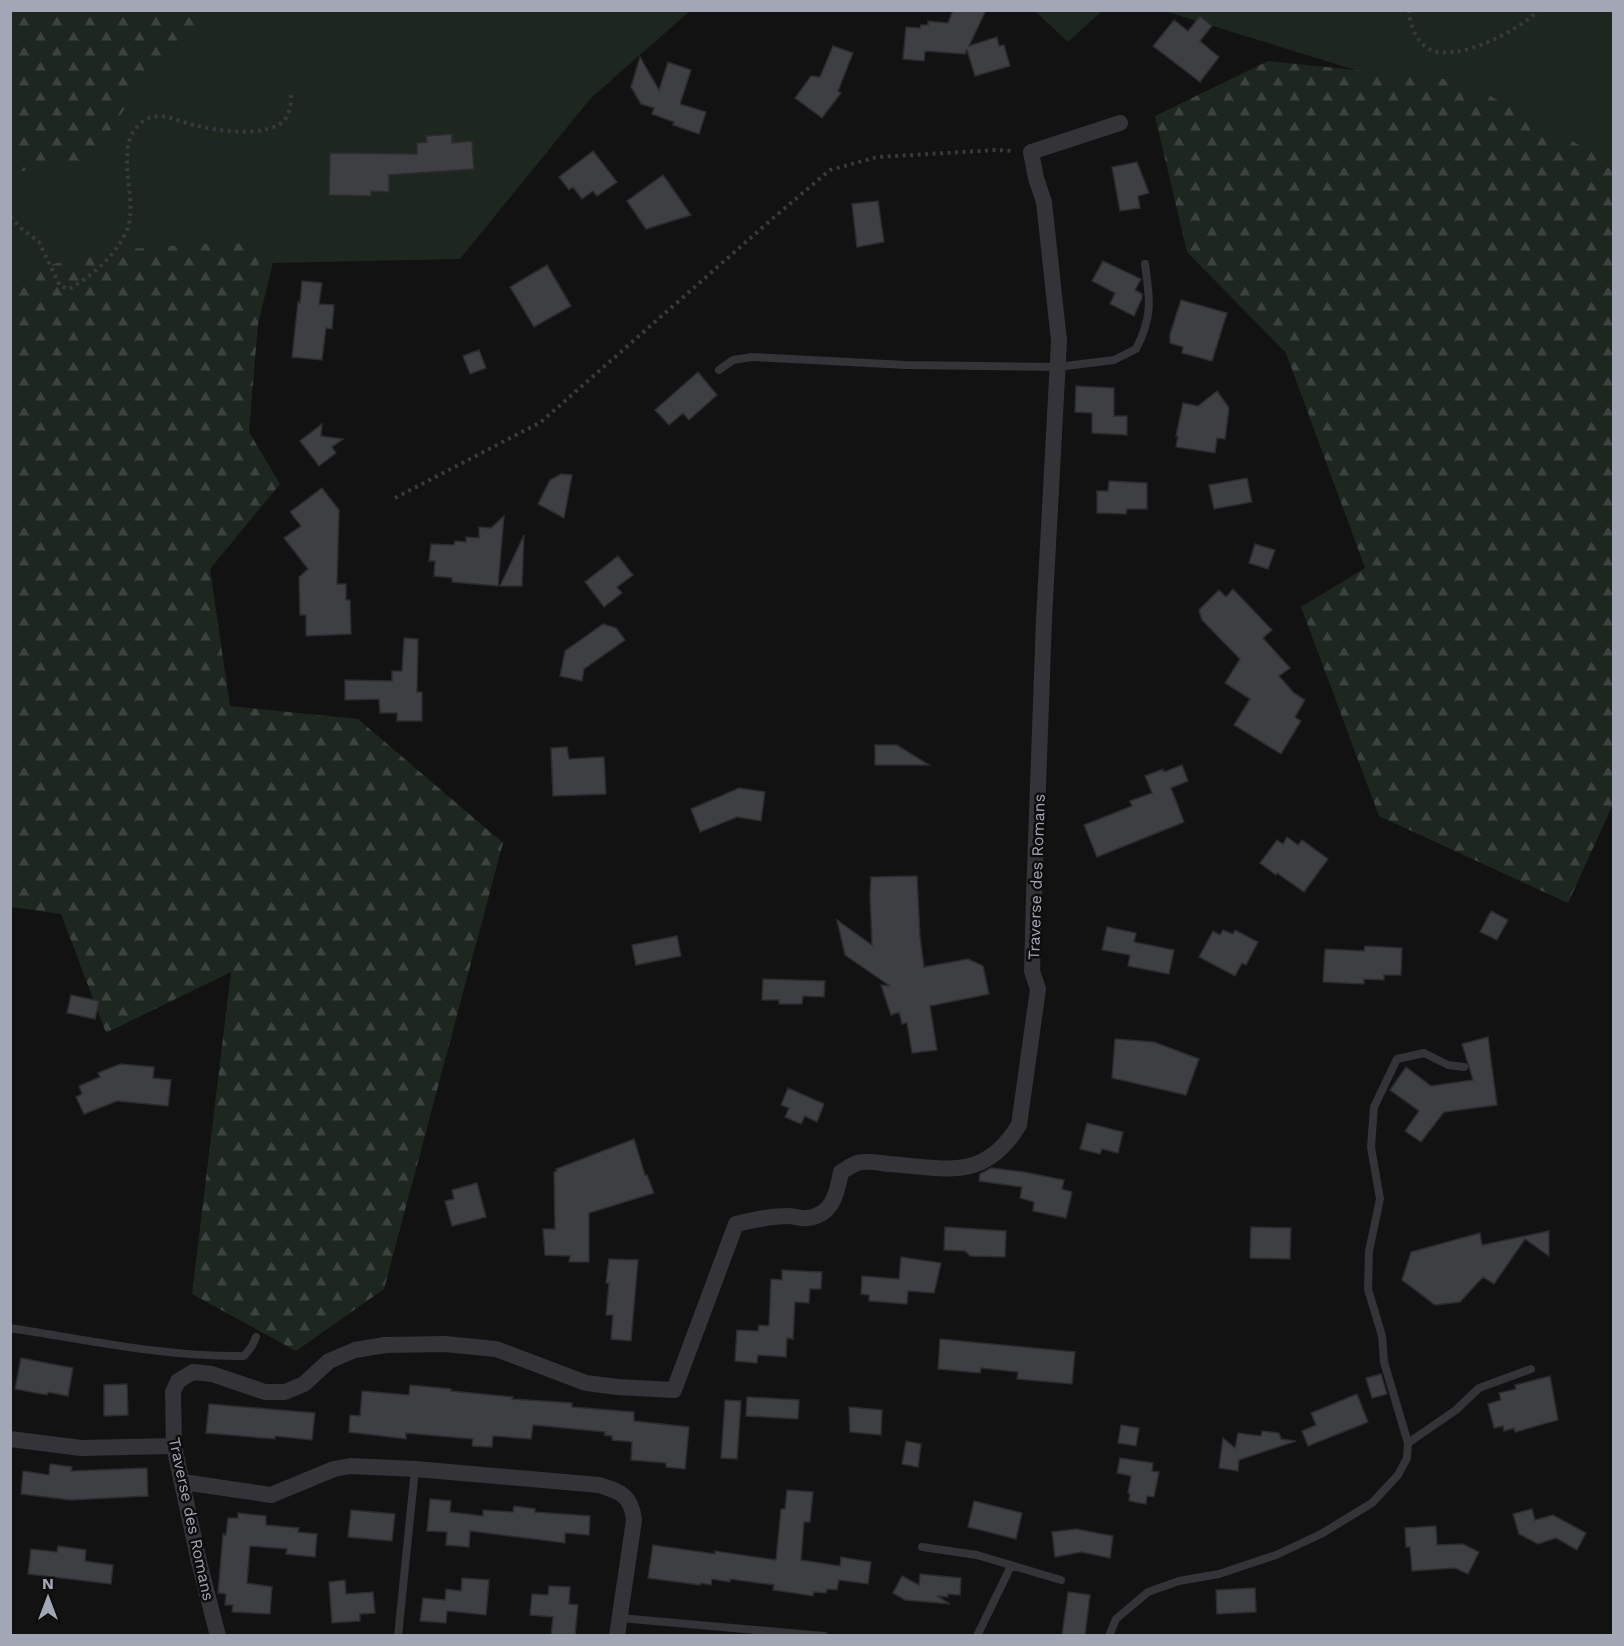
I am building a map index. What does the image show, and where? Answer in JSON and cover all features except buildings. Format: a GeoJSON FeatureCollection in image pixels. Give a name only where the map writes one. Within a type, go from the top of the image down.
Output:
{"type":"FeatureCollection","features":[{"type":"Feature","properties":{"kind":"street"},"geometry":{"type":"LineString","coordinates":[[1031,152],[1120,123]]}},
{"type":"Feature","properties":{"kind":"street","name":"Traverse des Romans"},"geometry":{"type":"LineString","coordinates":[[218,1635],[199,1562],[174,1446],[173,1392],[178,1382],[193,1372],[212,1374],[265,1392],[285,1392],[304,1384],[329,1361],[355,1350],[385,1346],[445,1344],[496,1349],[586,1383],[618,1388],[674,1390],[736,1224],[758,1218],[789,1216],[807,1218],[825,1211],[836,1197],[841,1172],[859,1162],[954,1169],[972,1166],[995,1155],[1008,1143],[1019,1125],[1038,989],[1032,971],[1034,897],[1044,619],[1059,341],[1044,202],[1031,152]]}},
{"type":"Feature","properties":{"kind":"street"},"geometry":{"type":"LineString","coordinates":[[10,1439],[81,1448],[174,1446]]}},
{"type":"Feature","properties":{"kind":"street"},"geometry":{"type":"LineString","coordinates":[[183,1482],[271,1495],[334,1469],[350,1466],[415,1469],[599,1485],[622,1492],[633,1506],[634,1520],[617,1635]]}},
{"type":"Feature","properties":{"kind":"lane"},"geometry":{"type":"LineString","coordinates":[[719,370],[733,360],[752,357],[906,365],[1057,367],[1114,360],[1136,349],[1146,328],[1150,305],[1145,264]]}},
{"type":"Feature","properties":{"kind":"lane"},"geometry":{"type":"LineString","coordinates":[[1109,1635],[1116,1618],[1148,1592],[1179,1581],[1219,1574],[1276,1556],[1321,1534],[1372,1503],[1398,1475],[1407,1458],[1408,1443],[1384,1362],[1382,1336],[1368,1289],[1369,1251],[1380,1199],[1371,1147],[1374,1107],[1397,1059],[1424,1053],[1448,1065],[1464,1067]]}},
{"type":"Feature","properties":{"kind":"lane"},"geometry":{"type":"LineString","coordinates":[[10,1328],[128,1347],[218,1356],[244,1356],[256,1337]]}},
{"type":"Feature","properties":{"kind":"lane"},"geometry":{"type":"LineString","coordinates":[[1408,1443],[1456,1410],[1479,1389],[1531,1369]]}},
{"type":"Feature","properties":{"kind":"lane"},"geometry":{"type":"LineString","coordinates":[[398,1635],[415,1469]]}},
{"type":"Feature","properties":{"kind":"lane"},"geometry":{"type":"LineString","coordinates":[[922,1547],[977,1556],[1061,1580]]}},
{"type":"Feature","properties":{"kind":"lane"},"geometry":{"type":"LineString","coordinates":[[977,1635],[1011,1566]]}},
{"type":"Feature","properties":{"kind":"lane"},"geometry":{"type":"LineString","coordinates":[[620,1618],[824,1635]]}},
{"type":"Feature","properties":{"kind":"path"},"geometry":{"type":"LineString","coordinates":[[1408,10],[1410,26],[1419,39],[1431,50],[1444,51],[1480,46],[1519,27],[1539,10]]}},
{"type":"Feature","properties":{"kind":"path"},"geometry":{"type":"LineString","coordinates":[[10,217],[39,242],[60,286],[69,289],[95,273],[117,247],[128,227],[130,210],[127,153],[134,130],[142,121],[156,116],[207,128],[240,132],[272,129],[286,118],[290,108],[291,91]]}},
{"type":"Feature","properties":{"kind":"path"},"geometry":{"type":"LineString","coordinates":[[394,498],[541,422],[831,170],[877,157],[997,150],[1031,152]]}},
{"type":"Feature","properties":{"kind":"green space"},"geometry":{"type":"Polygon","coordinates":[[[11,10],[219,11],[140,86],[91,159],[11,173],[11,10]]]}},
{"type":"Feature","properties":{"kind":"green space"},"geometry":{"type":"Polygon","coordinates":[[[11,11],[690,11],[591,98],[460,259],[273,263],[257,328],[11,723],[11,11]]]}},
{"type":"Feature","properties":{"kind":"green space"},"geometry":{"type":"Polygon","coordinates":[[[1035,11],[1102,11],[1068,42],[1035,11]]]}},
{"type":"Feature","properties":{"kind":"green space"},"geometry":{"type":"Polygon","coordinates":[[[1164,11],[1613,11],[1613,199],[1355,70],[1164,11]]]}},
{"type":"Feature","properties":{"kind":"green space"},"geometry":{"type":"Polygon","coordinates":[[[1268,61],[1463,81],[1590,151],[1613,171],[1613,804],[1568,903],[1379,816],[1301,607],[1365,568],[1286,353],[1187,252],[1155,116],[1268,61]]]}},
{"type":"Feature","properties":{"kind":"green space"},"geometry":{"type":"Polygon","coordinates":[[[259,243],[258,324],[249,432],[280,484],[210,569],[230,706],[358,719],[503,843],[384,1289],[296,1351],[192,1294],[231,972],[106,1033],[61,914],[11,907],[11,289],[36,268],[114,250],[199,244],[259,243]]]}}]}
